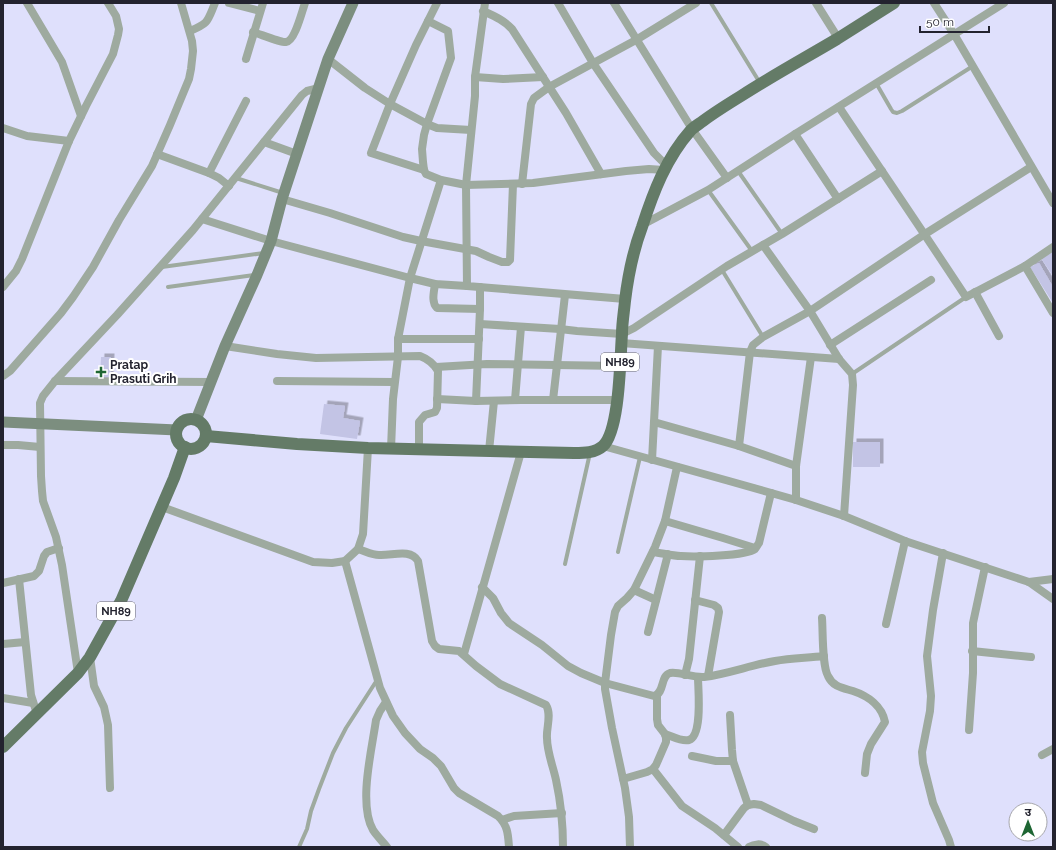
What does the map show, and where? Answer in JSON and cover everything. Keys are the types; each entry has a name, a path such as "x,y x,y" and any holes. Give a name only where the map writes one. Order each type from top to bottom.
{"main road":[{"name":"NH89","path":"603,446 611,432 617,400 626,299 630,268 636,243 653,194 677,147 692,129 710,116 894,3"},
{"path":"192,419 203,424 206,429 206,436 203,444 192,449 185,447 179,442 176,436 177,430 182,422 192,419"},
{"path":"206,436 297,444 419,450 590,453 603,446"},
{"name":"NH89","path":"3,747 35,708 78,673 90,657 121,600 162,507 185,447"}],"street":[{"path":"27,3 62,62 81,116"},
{"path":"3,287 16,271 22,259 69,141 113,54 119,29 116,16 108,3"},
{"path":"3,376 10,371 74,297 152,166 192,69 192,41 180,3"},
{"path":"190,31 208,21 215,3"},
{"path":"229,3 261,7 246,59"},
{"path":"253,32 281,42 287,42 294,34 305,3"},
{"path":"196,420 224,346 271,241 282,196 328,59 353,3"},
{"path":"424,170 371,153 390,104 416,45 437,3"},
{"path":"558,3 593,63 665,168"},
{"path":"614,3 692,129 727,178"},
{"path":"522,184 531,104 534,98 549,87 636,40 696,3"},
{"path":"816,3 838,38"},
{"path":"934,3 954,34 1053,203"},
{"path":"642,225 708,190 1004,3"},
{"path":"467,286 466,185 475,96 475,76 484,7 508,23 566,113 601,174"},
{"path":"428,21 448,31 451,58 427,124 422,149 424,170 426,174 441,180 466,185 522,184 665,168"},
{"path":"328,59 365,88 390,104 427,124 437,128 471,130"},
{"path":"475,76 503,79 543,77"},
{"path":"78,673 59,548 43,502 40,447 40,403 43,396 55,381 117,315 202,219 302,95 307,91 319,88"},
{"path":"209,173 246,101"},
{"path":"839,107 966,297 1025,266 1053,247"},
{"path":"3,128 27,136 69,141"},
{"path":"795,134 838,199"},
{"path":"264,142 297,154"},
{"path":"157,154 209,173 229,186"},
{"path":"739,446 752,345 763,337 810,311 925,234 1032,167"},
{"path":"622,338 634,328 722,270 882,171"},
{"path":"391,449 394,382 398,357 398,339 410,278 441,180"},
{"path":"282,196 403,237 476,251 502,262 508,262 510,260 513,184"},
{"path":"202,219 271,241 435,284 626,299"},
{"path":"763,245 810,311 839,359 852,374 853,385 844,516"},
{"path":"1025,266 1053,313"},
{"path":"830,345 931,280"},
{"path":"435,284 434,302 437,308 480,309"},
{"path":"476,401 480,324 480,287"},
{"path":"975,292 999,336"},
{"path":"553,400 565,294"},
{"path":"480,324 560,329 622,338 658,346 839,359"},
{"path":"515,400 521,327"},
{"path":"398,339 479,339"},
{"path":"224,346 316,358 420,356 426,358 436,367 438,372 437,408 435,412 425,415 419,422 419,450"},
{"path":"652,460 658,346"},
{"path":"796,500 796,466 811,357"},
{"path":"436,367 478,365 620,366"},
{"path":"55,381 210,382"},
{"path":"277,381 394,382"},
{"path":"437,399 476,401 617,400"},
{"path":"489,451 494,401"},
{"path":"3,422 177,430"},
{"path":"654,422 739,446 796,466"},
{"path":"3,445 40,447"},
{"path":"603,446 796,500 844,516 905,541 1029,582 1053,599"},
{"path":"162,507 313,562 332,563 345,561 358,548 363,534 368,448"},
{"path":"464,654 521,452"},
{"path":"630,847 629,817 605,683 610,636 615,612 618,606 634,590 653,552 665,521 677,466"},
{"path":"653,552 680,556 700,556 748,552 759,544 771,493"},
{"path":"665,521 755,548"},
{"path":"886,624 905,541"},
{"path":"3,583 34,576 40,571 44,556 47,552 59,548"},
{"path":"358,548 373,555 380,556 398,553 415,556 418,561 432,641 435,646 439,649 459,651 500,684 546,705 549,709 547,744 556,779 562,813 563,847"},
{"path":"943,553 927,656 931,696 930,711 922,752 923,763 933,803 951,847"},
{"path":"648,632 668,554"},
{"path":"685,675 689,659 700,556"},
{"path":"345,561 380,688 393,716 404,733 420,749 441,766 454,788 459,793 498,816 502,820 507,831 509,847"},
{"path":"969,730 973,623 986,567"},
{"path":"18,579 31,695 35,708"},
{"path":"1029,582 1053,579"},
{"path":"482,587 493,598 501,613 509,623 542,645 568,666 581,674 605,683 654,696 657,695"},
{"path":"634,590 656,600"},
{"path":"695,600 714,605 718,608 719,612 708,676"},
{"path":"822,618 824,656 828,678 840,688 855,692 870,699 879,707 884,716 885,722 871,744 867,754 865,773"},
{"path":"3,644 25,642"},
{"path":"972,651 1031,657"},
{"path":"623,779 653,769 666,742 665,734 658,725 657,695 660,692 665,676 668,674 675,673 698,677 708,676 776,661 824,656"},
{"path":"90,657 94,686 104,708 108,725 110,788"},
{"path":"665,734 688,740 692,739 696,733 699,716 698,677"},
{"path":"3,698 35,708"},
{"path":"386,702 376,720 366,790 368,814 373,829 387,847"},
{"path":"730,715 734,761 748,805"},
{"path":"1042,755 1053,749"},
{"path":"692,756 716,761 734,761"},
{"path":"653,769 682,806 724,835 738,847"},
{"path":"724,835 744,808 748,805 754,804 814,829"},
{"path":"502,820 514,816 562,813"},
{"path":"749,847 759,844 766,847"}],"lane":[{"path":"711,3 760,84"},
{"path":"876,83 893,112 897,113 973,66"},
{"path":"737,171 782,234"},
{"path":"235,178 282,196"},
{"path":"708,190 752,251"},
{"path":"160,267 266,253"},
{"path":"722,270 763,337"},
{"path":"168,287 257,275"},
{"path":"852,374 966,297"},
{"path":"564,564 590,453"},
{"path":"618,552 640,457"},
{"path":"299,847 307,829 311,811 333,753 346,728 378,680"}],"building":[{"path":"1053,251 1053,276 1041,258"},
{"path":"1039,263 1053,287 1053,303 1030,267"},
{"path":"101,357 111,357 110,378 100,378"},
{"path":"324,404 345,406 343,418 360,421 357,439 320,434"},
{"path":"853,442 880,442 880,467 853,467"}],"place":[{"name":"Pratap Prasuti Grih","path":"101,372"}]}
